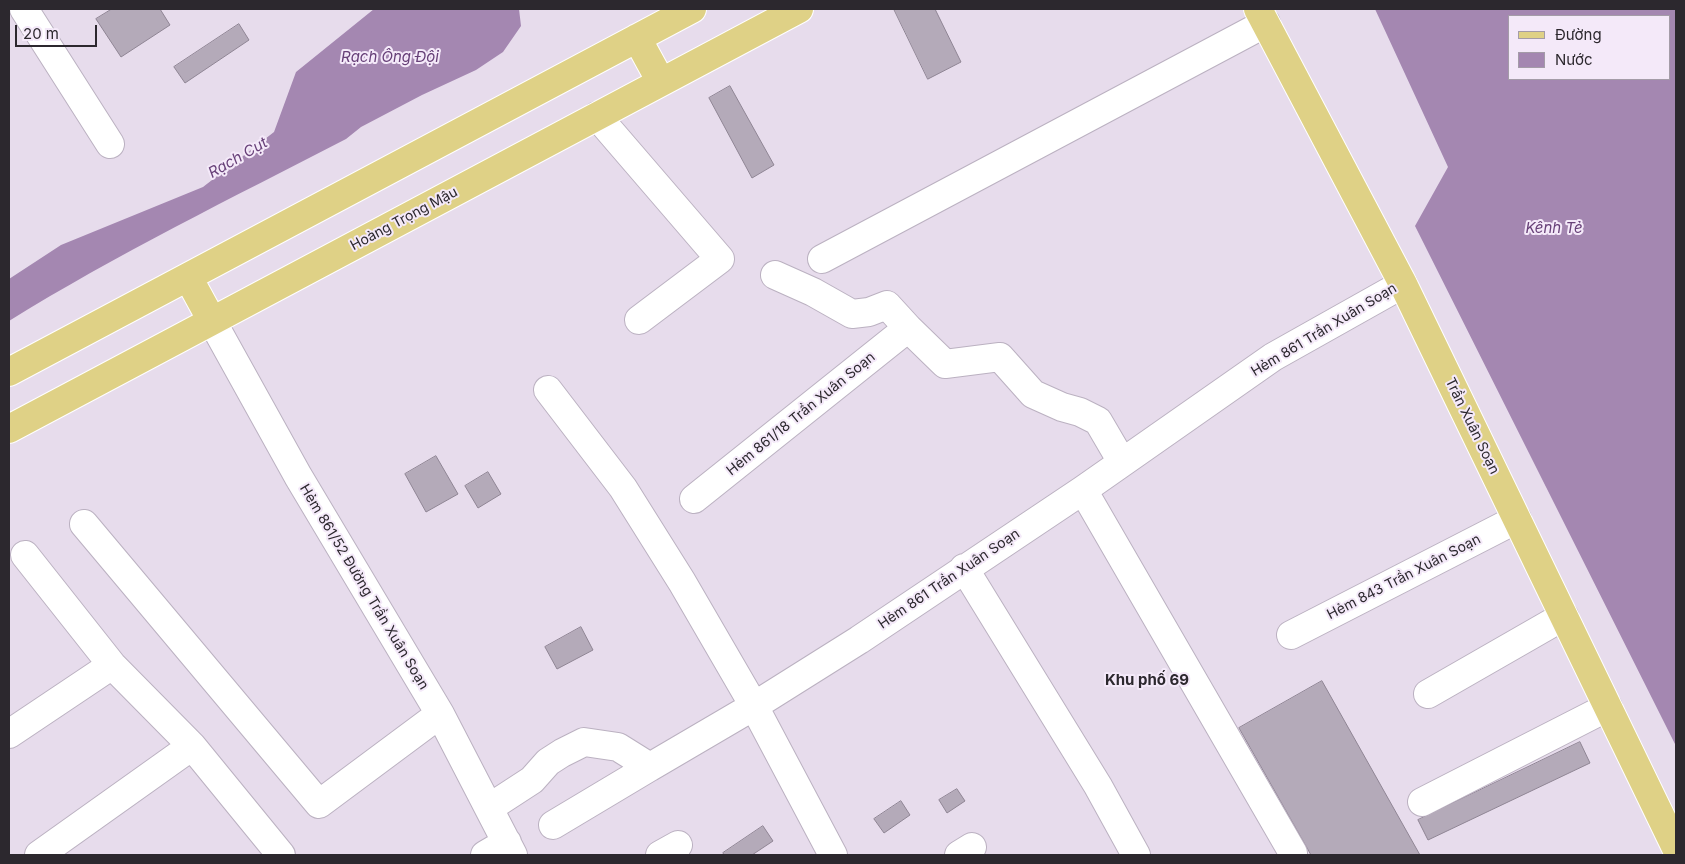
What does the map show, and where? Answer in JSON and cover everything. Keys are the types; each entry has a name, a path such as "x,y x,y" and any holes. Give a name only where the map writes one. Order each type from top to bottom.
{"main road":[{"path":"9,372 692,9"},
{"name":"Hoàng Trọng Mậu","path":"9,429 799,9"},
{"name":"Trần Xuân Soạn","path":"1262,16 1403,284 1676,848"},
{"path":"636,38 661,82"},
{"path":"188,277 212,321"}],"street":[{"path":"32,12 110,144"},
{"path":"822,259 1262,16"},
{"path":"597,116 720,259 639,320"},
{"path":"775,275 813,292 852,314 869,312 887,305 945,364 1000,357 1034,394 1098,421 1122,462"},
{"name":"Hẻm 861 Trần Xuân Soạn","path":"553,825 754,706 859,640 1083,490 1273,357 1403,284"},
{"name":"Hẻm 861/52 Đường Trần Xuân Soạn","path":"212,321 298,476 440,714 489,808 502,851"},
{"name":"Hẻm 861/18 Trần Xuân Soạn","path":"694,499 908,328"},
{"path":"548,390 623,488 682,582 754,706 833,855"},
{"path":"1083,490 1292,853"},
{"name":"Hẻm 843 Trần Xuân Soạn","path":"1291,634 1517,520"},
{"path":"84,524 319,804 440,714"},
{"path":"25,555 112,665 192,746 281,855"},
{"path":"964,568 1098,786 1136,855"},
{"path":"1428,694 1564,616"},
{"path":"9,734 112,665"},
{"path":"1422,802 1608,707"},
{"path":"489,808 532,780 548,762 584,742 618,747 650,767"},
{"path":"39,855 192,746"}],"water":[{"name":"Rạch Ông Đội","path":"374,9 519,9 521,26 503,52 476,70 422,95 361,127 346,139 133,250 9,321 9,279 61,245 203,187 274,132 296,72"},
{"name":"Kênh Tẻ","path":"1375,9 1676,9 1676,746 1415,226 1448,167"}],"building":[{"path":"112,9 160,9 170,25 121,57 96,19"},
{"path":"894,9 935,9 961,62 928,79"},
{"path":"239,24 249,40 185,83 174,67"},
{"path":"730,86 774,165 752,178 709,98"},
{"path":"436,456 458,494 426,512 405,474"},
{"path":"488,472 501,494 478,508 465,486"},
{"path":"581,627 593,650 557,669 545,647"},
{"path":"1322,681 1420,855 1311,855 1239,728"},
{"path":"1580,742 1590,763 1428,840 1418,820"},
{"path":"957,789 965,801 947,813 939,800"},
{"path":"901,801 910,815 884,833 874,819"},
{"path":"763,826 773,841 752,855 724,855 723,853"}],"district":[{"name":"Khu phố 69","path":"1147,680"}],"water label":[{"name":"Rạch Cụt","path":"238,158"}]}
